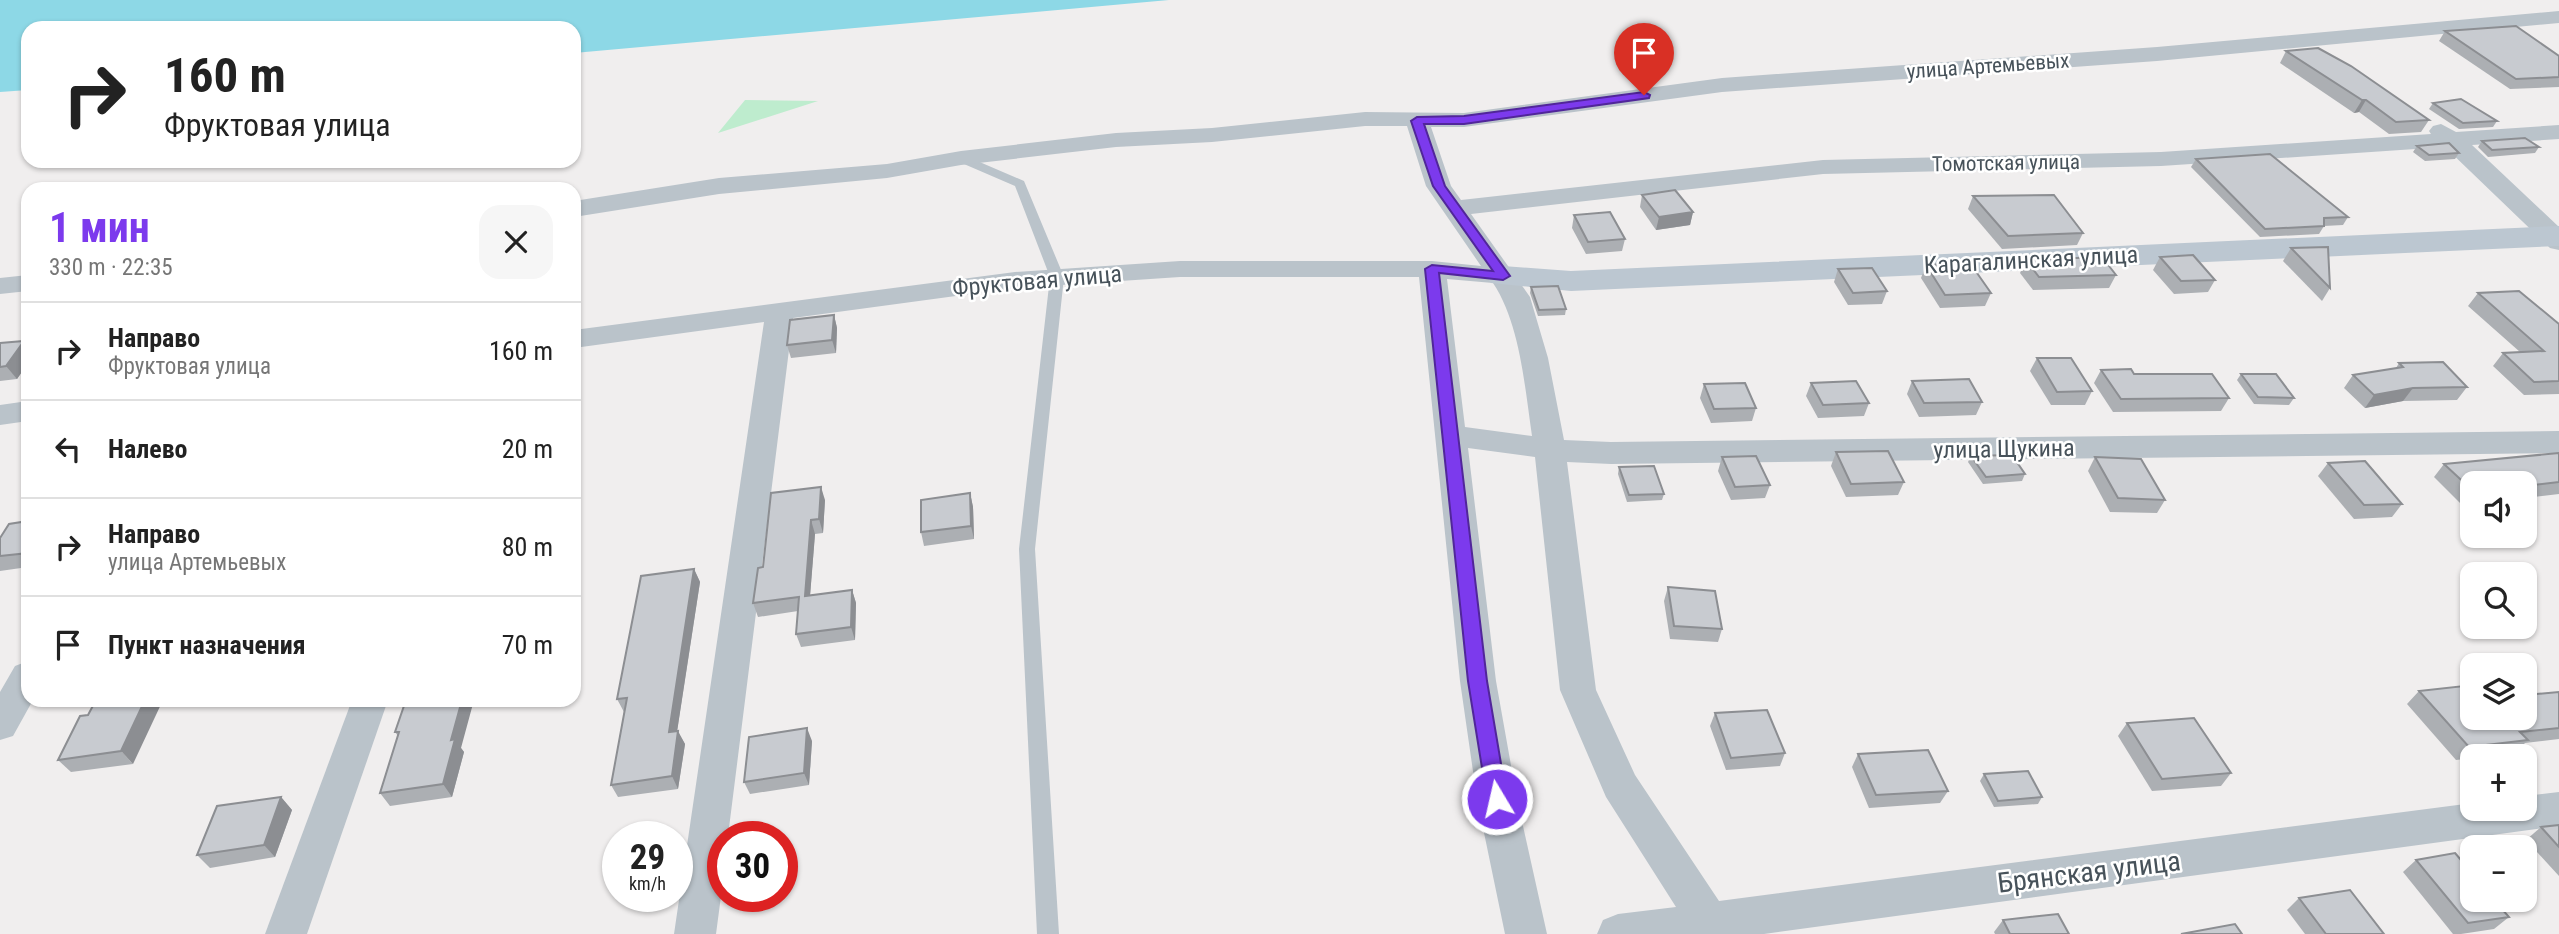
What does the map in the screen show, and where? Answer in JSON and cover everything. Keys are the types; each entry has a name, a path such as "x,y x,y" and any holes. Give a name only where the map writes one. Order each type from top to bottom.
{"street":[{"name":"улица Артемьевых","path":"581,208 729,185 887,171 961,158 1116,140 1212,135 1365,119 1464,120 1722,85 2157,54 2559,17"},
{"path":"2299,40 2332,59"},
{"path":"2424,118 2451,138 2557,238"},
{"path":"1417,121 1439,186 1516,297 1534,358 1550,449 1578,690 1619,785 1707,921"},
{"name":"Томотская улица","path":"1455,208 1823,167 2161,159 2559,132"},
{"name":"Карагалинская улица","path":"1503,276 1571,281 2557,238"},
{"name":"Фруктовая улица","path":"581,338 780,310 1057,277 1180,269 1432,269 1503,276"},
{"path":"1432,269 1478,681 1497,799 1526,934"},
{"path":"0,286 21,284"},
{"path":"695,934 780,310"},
{"path":"0,415 21,412"},
{"name":"улица Щукина","path":"1450,435 1550,449 1611,453 2559,442"},
{"path":"0,725 21,688"},
{"path":"286,934 367,707"},
{"name":"Брянская улица","path":"1618,934 2559,809"}],"lane":[{"path":"961,158 1020,184 1057,277 1027,549 1048,934"}],"green space":[{"path":"745,100 818,101 718,133"}],"water":[{"path":"0,0 1169,0 581,52 581,21 21,21 21,90 0,92"}],"building":[{"path":"2516,26 2559,56 2559,77 2516,79 2445,31"},
{"path":"2318,48 2351,66 2429,120 2396,122 2366,100 2286,51"},
{"path":"2461,99 2497,121 2463,123 2433,103"},
{"path":"2525,138 2539,147 2492,150 2482,141"},
{"path":"2449,143 2459,153 2429,155 2417,146"},
{"path":"2270,154 2348,217 2324,218 2324,226 2265,229 2196,159"},
{"path":"1675,190 1693,212 1659,217 1642,195"},
{"path":"2054,195 2083,233 2008,236 1973,196"},
{"path":"1610,212 1625,239 1588,242 1574,215"},
{"path":"2328,247 2330,288 2291,248"},
{"path":"2193,255 2215,280 2181,281 2160,257"},
{"path":"2102,257 2116,275 2039,277 2026,260"},
{"path":"1970,263 1991,293 1945,295 1926,265"},
{"path":"1872,268 1887,291 1853,293 1838,269"},
{"path":"1558,286 1566,309 1539,310 1531,287"},
{"path":"2519,291 2559,324 2559,381 2534,382 2503,353 2544,351 2478,293"},
{"path":"834,315 832,340 787,345 790,320"},
{"path":"21,341 6,366 0,367 0,343"},
{"path":"2037,358 2071,358 2092,391 2057,392"},
{"path":"2443,362 2467,387 2413,388 2374,395 2353,375 2403,367 2399,363"},
{"path":"2131,369 2134,374 2212,374 2229,398 2121,399 2101,370"},
{"path":"2241,374 2276,374 2294,398 2258,397"},
{"path":"1969,379 1982,402 1924,403 1912,381"},
{"path":"1856,381 1869,403 1823,405 1811,383"},
{"path":"1745,383 1756,408 1714,409 1704,384"},
{"path":"1888,451 1904,482 1851,484 1836,452"},
{"path":"2559,453 2559,482 2537,485 2537,471 2460,471 2460,479 2444,464"},
{"path":"2012,455 2025,474 1986,477 1971,456"},
{"path":"1756,456 1770,485 1735,487 1722,457"},
{"path":"2095,457 2141,459 2165,500 2118,498"},
{"path":"2365,461 2402,504 2364,505 2328,463"},
{"path":"1654,466 1664,494 1629,495 1619,467"},
{"path":"821,487 819,519 811,520 805,596 852,590 851,627 796,634 799,597 753,603 758,568 763,567 771,493"},
{"path":"970,493 971,526 921,532 921,500"},
{"path":"21,522 21,554 0,556 0,538 9,524"},
{"path":"694,569 669,732 678,731 672,776 611,785 627,698 617,699 641,576"},
{"path":"1668,587 1715,591 1722,629 1674,626"},
{"path":"2460,686 2460,730 2537,730 2537,694 2559,692 2559,728 2520,732 2528,740 2466,744 2419,691"},
{"path":"92,707 142,707 121,751 58,760 80,716 88,715"},
{"path":"404,707 460,707 443,784 380,793 399,732 395,732"},
{"path":"1767,710 1785,753 1731,758 1715,713"},
{"path":"2194,718 2231,773 2162,779 2127,723"},
{"path":"807,728 804,773 744,782 749,737"},
{"path":"1928,750 1948,791 1876,795 1858,754"},
{"path":"2028,771 2042,797 1998,801 1984,774"},
{"path":"281,797 264,845 197,855 217,806"},
{"path":"2559,825 2559,847 2541,827"},
{"path":"2455,853 2460,859 2460,912 2505,912 2509,917 2468,923 2416,860"},
{"path":"2350,890 2384,934 2326,934 2299,898"},
{"path":"2058,914 2069,934 2010,934 2003,920"},
{"path":"2235,924 2242,934 2181,934"}],"route":[{"path":"1497,799 1478,681 1432,269 1503,276 1439,186 1417,121 1464,120 1644,95"}]}
